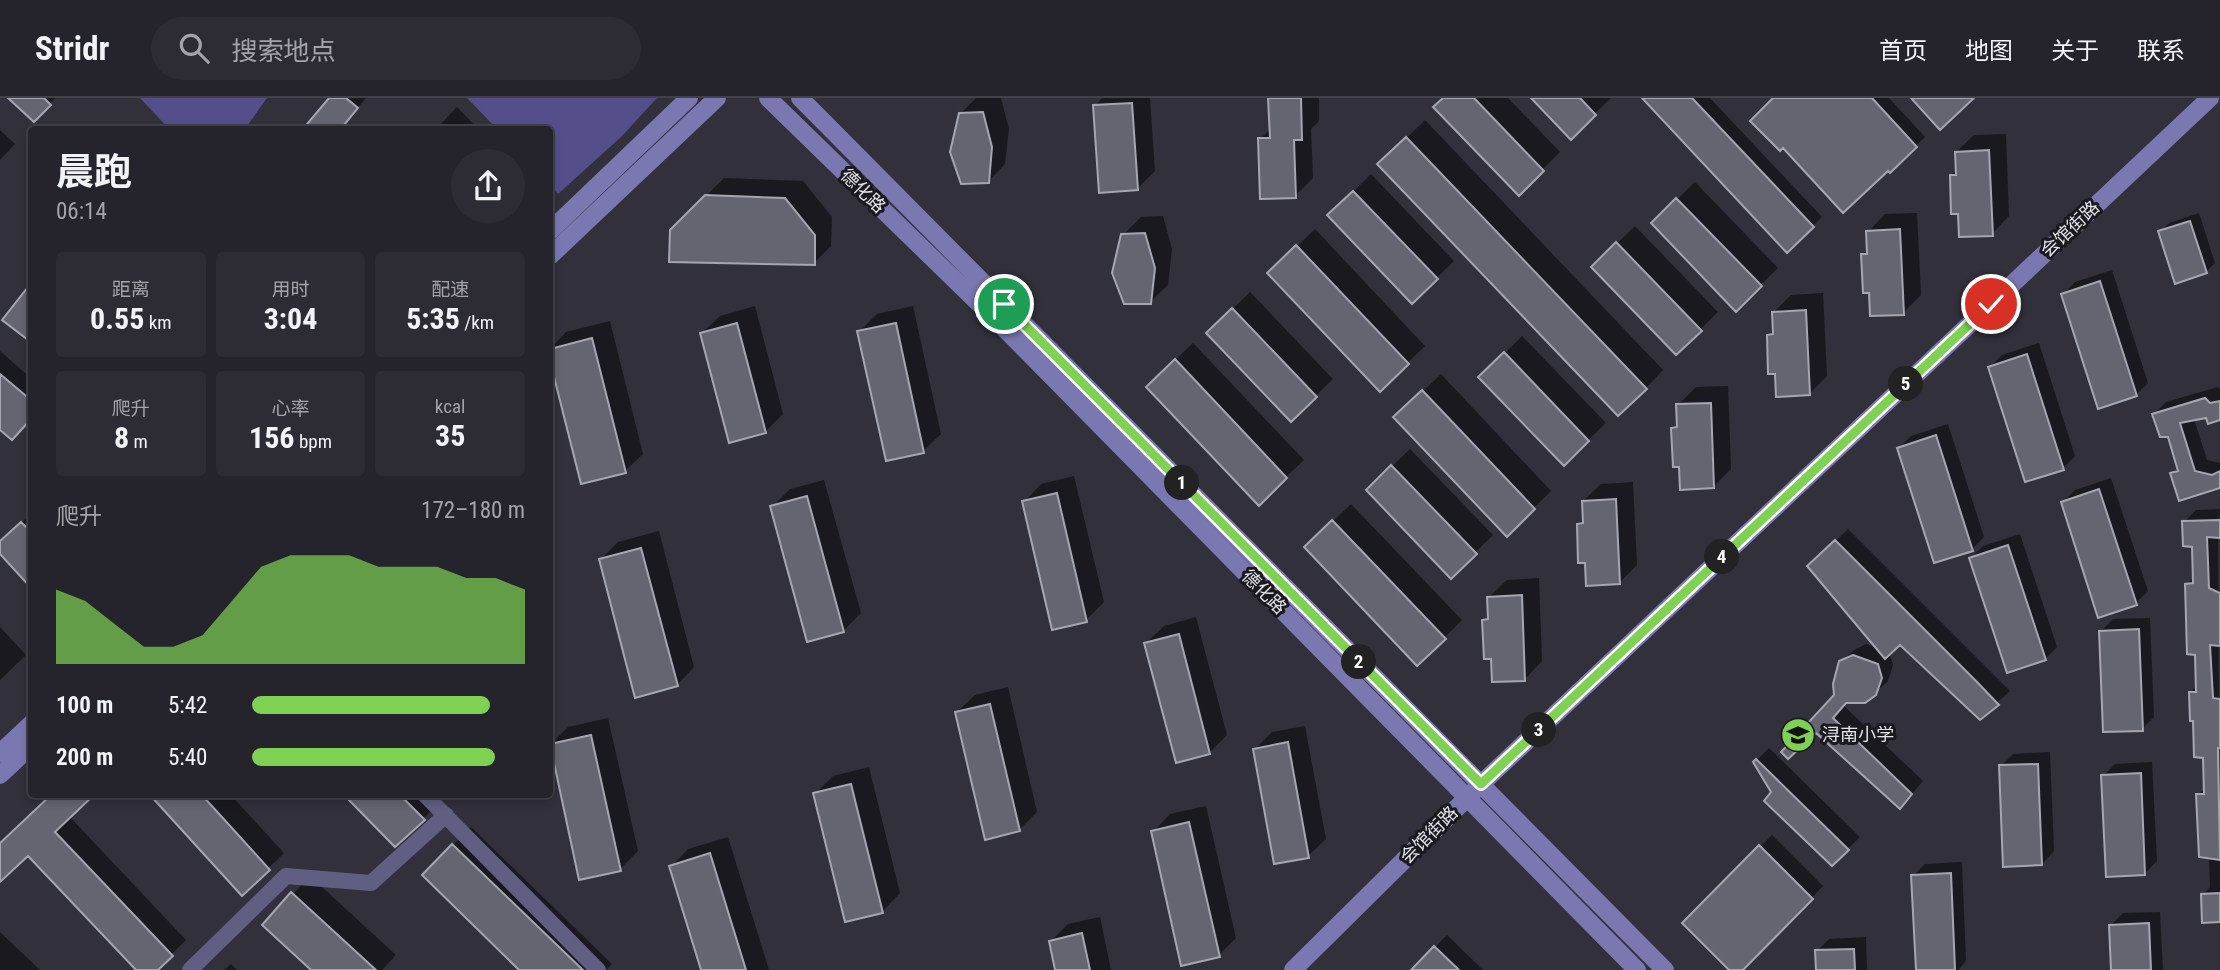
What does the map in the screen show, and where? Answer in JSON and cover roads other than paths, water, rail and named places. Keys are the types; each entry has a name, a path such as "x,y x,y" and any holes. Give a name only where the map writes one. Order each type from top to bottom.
{"main road":[{"path":"553,228 690,98"},
{"path":"553,253 717,98"},
{"name":"德化路","path":"768,98 996,320 1637,970"},
{"name":"德化路","path":"800,98 1665,970"},
{"name":"会馆街路","path":"1293,970 1481,784 2210,98"},
{"path":"0,753 28,727"},
{"path":"0,775 28,749"}],"street":[{"path":"428,798 598,970"},
{"path":"190,970 286,876 371,883 446,815"}],"place":[{"name":"浔南小学","path":"1798,735"}]}
